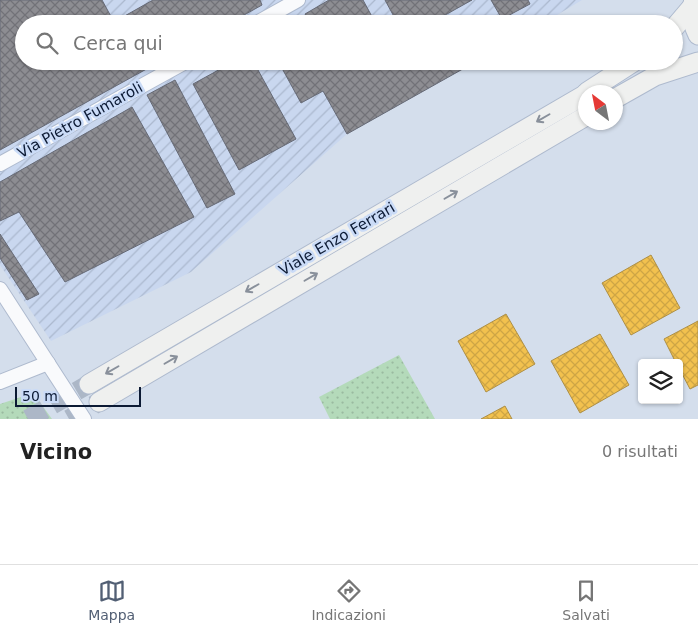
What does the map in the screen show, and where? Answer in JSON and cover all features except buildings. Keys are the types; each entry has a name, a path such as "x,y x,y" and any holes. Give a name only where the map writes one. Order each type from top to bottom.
{"main road":[{"path":"683,16 692,4"},
{"path":"692,4 698,35"},
{"path":"683,67 698,62"},
{"name":"Viale Enzo Ferrari","path":"598,85 621,70"},
{"path":"623,94 655,76 673,70"},
{"name":"Viale Enzo Ferrari","path":"88,384 578,98"},
{"name":"Viale Enzo Ferrari","path":"99,402 578,121"}],"street":[{"path":"271,15 298,0"},
{"name":"Via Pietro Fumaroli","path":"0,164 171,70"},
{"path":"0,289 84,419"},
{"path":"0,382 48,363"}],"shaded area":[{"path":"0,0 582,0 557,15 15,15 15,70 461,70 347,134 191,272 51,341 0,265"}],"green space":[{"path":"399,355 435,419 330,419 319,397"},
{"path":"30,394 36,397 52,419 0,419 0,404"}],"tunnel":[{"path":"28,419 89,384"},
{"path":"69,419 99,402"}]}
